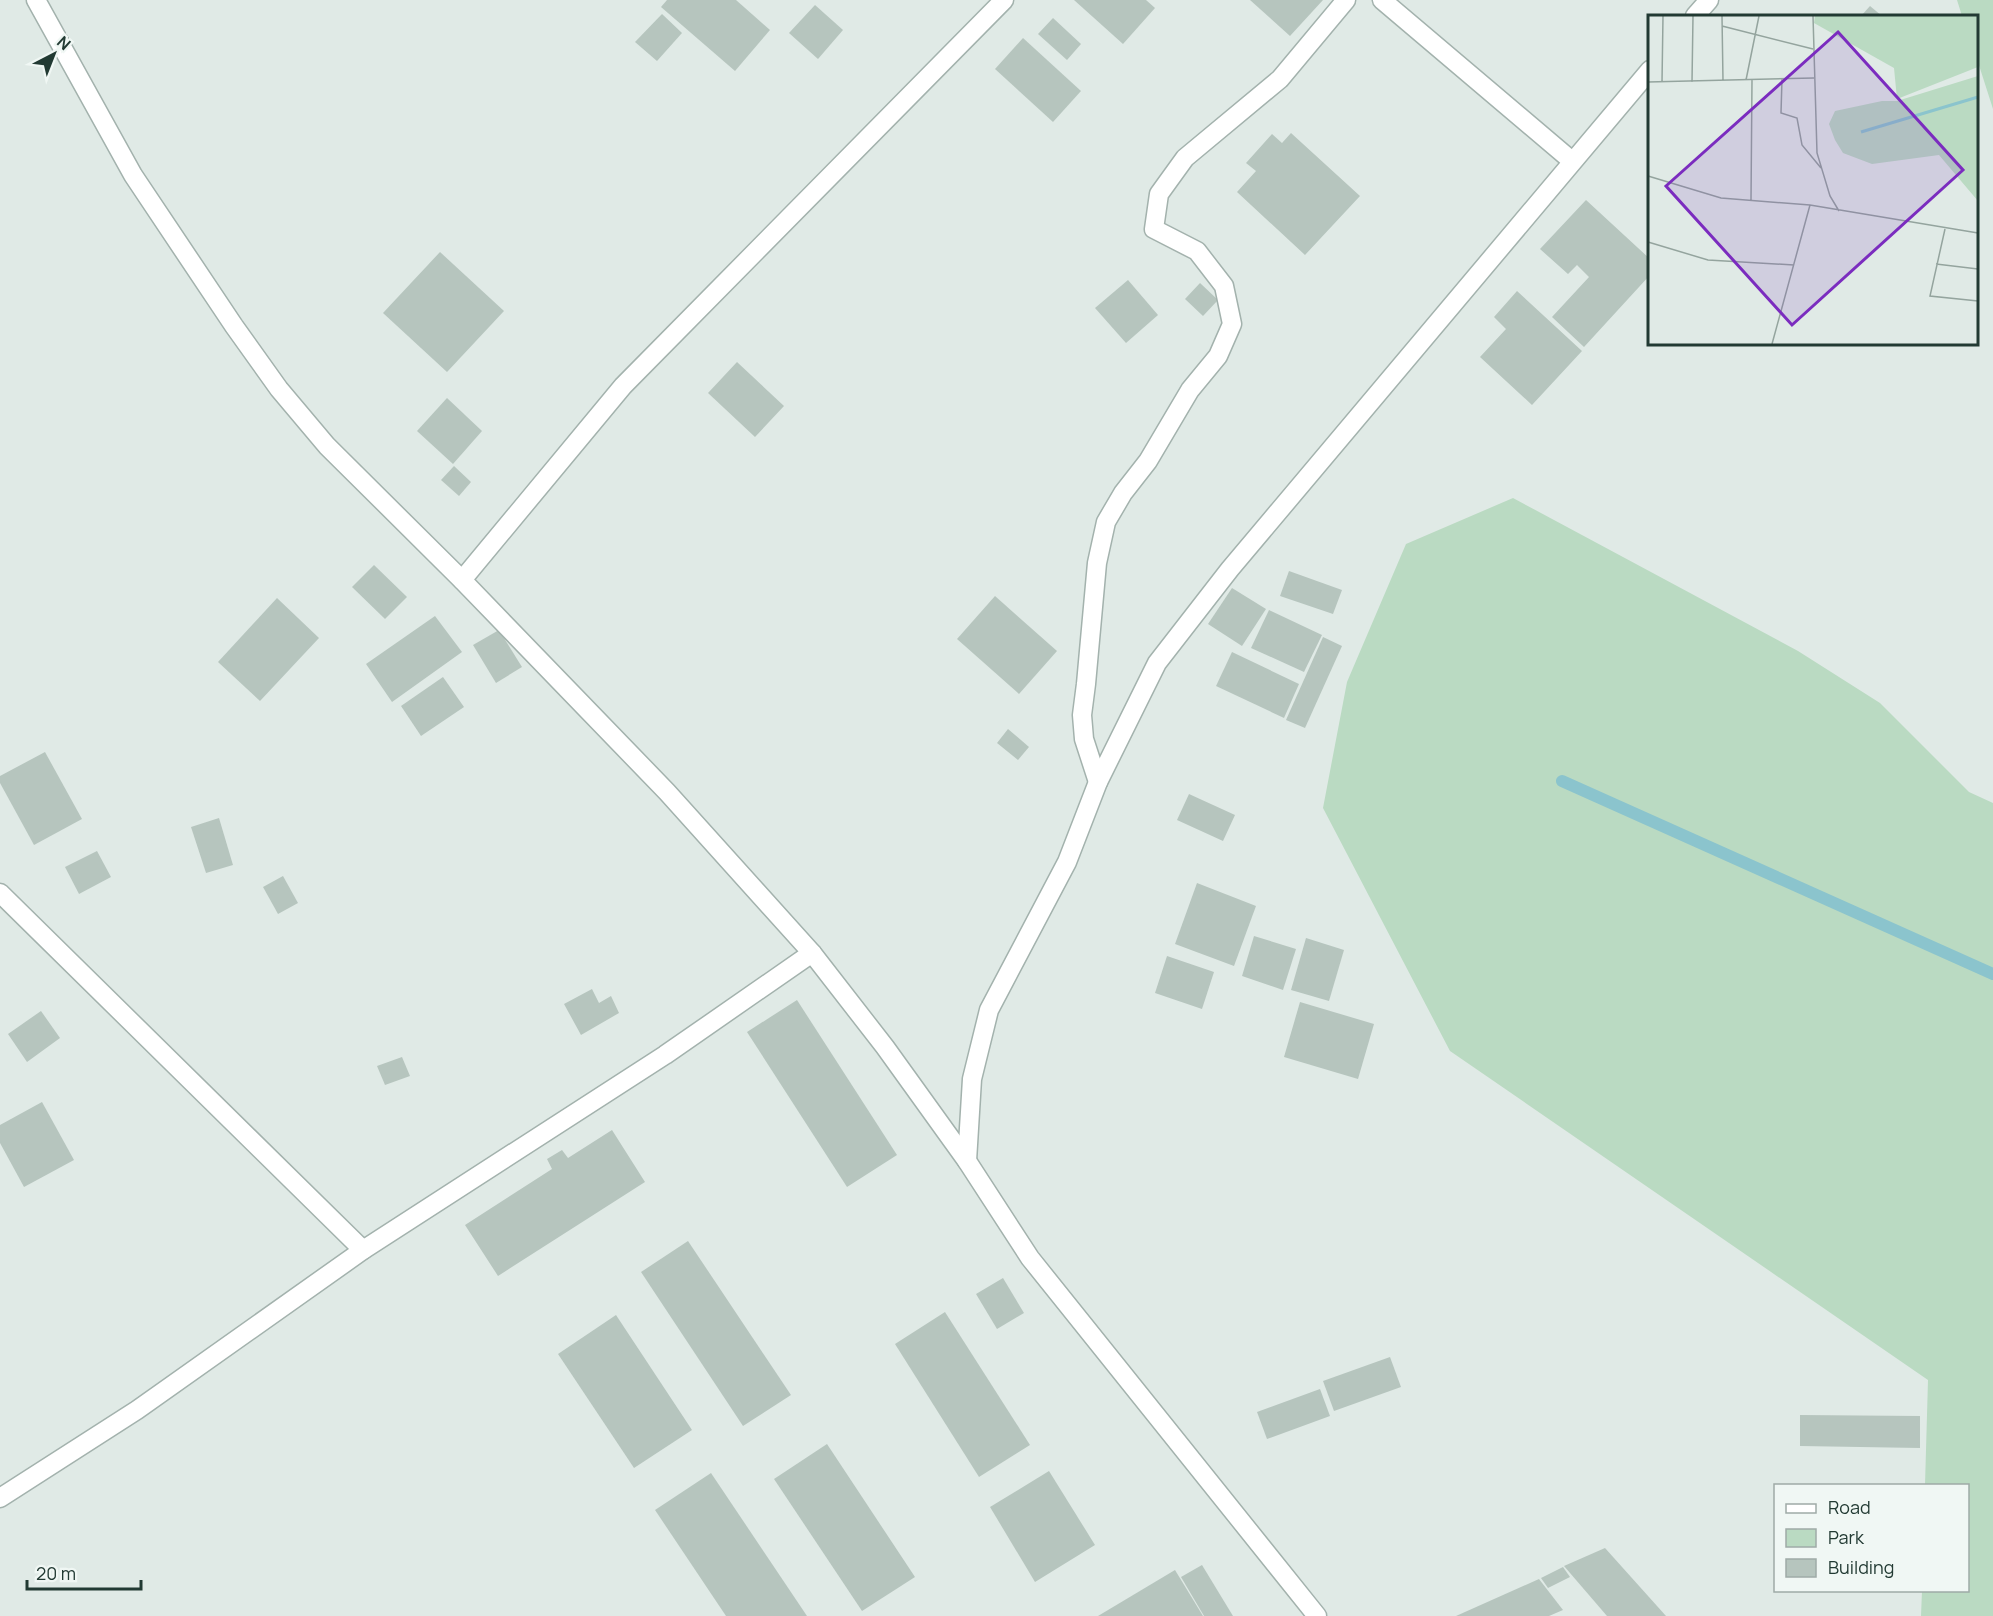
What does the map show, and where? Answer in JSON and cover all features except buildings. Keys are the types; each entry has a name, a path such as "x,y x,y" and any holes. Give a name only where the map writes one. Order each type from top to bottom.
{"street":[{"path":"36,0 134,175 234,326 279,389 327,446 462,580 667,792 812,953 885,1047 967,1161 1030,1258 1317,1616"},
{"path":"462,580 623,386 1004,0"},
{"path":"1098,782 1084,739 1082,715 1097,563 1106,522 1123,493 1148,461 1190,390 1218,356 1232,324 1224,286 1197,251 1154,229 1160,194 1185,158 1280,79 1346,0"},
{"path":"1382,0 1572,161"},
{"path":"1696,15 1709,0"},
{"path":"967,1161 972,1078 988,1010 1067,862 1098,782 1157,663 1230,569 1648,72"},
{"path":"0,893 363,1250"},
{"path":"0,1498 137,1410 363,1250 664,1055 812,953"}],"green space":[{"path":"1957,0 1993,0 1993,109 1978,62 1978,15 1962,15"},
{"path":"1513,498 1798,651 1880,703 1969,792 1993,803 1993,1616 1921,1616 1922,1592 1969,1592 1969,1484 1925,1484 1928,1380 1450,1051 1323,808 1347,682 1406,544"}],"waterway":[{"path":"1562,781 1993,974"}]}
